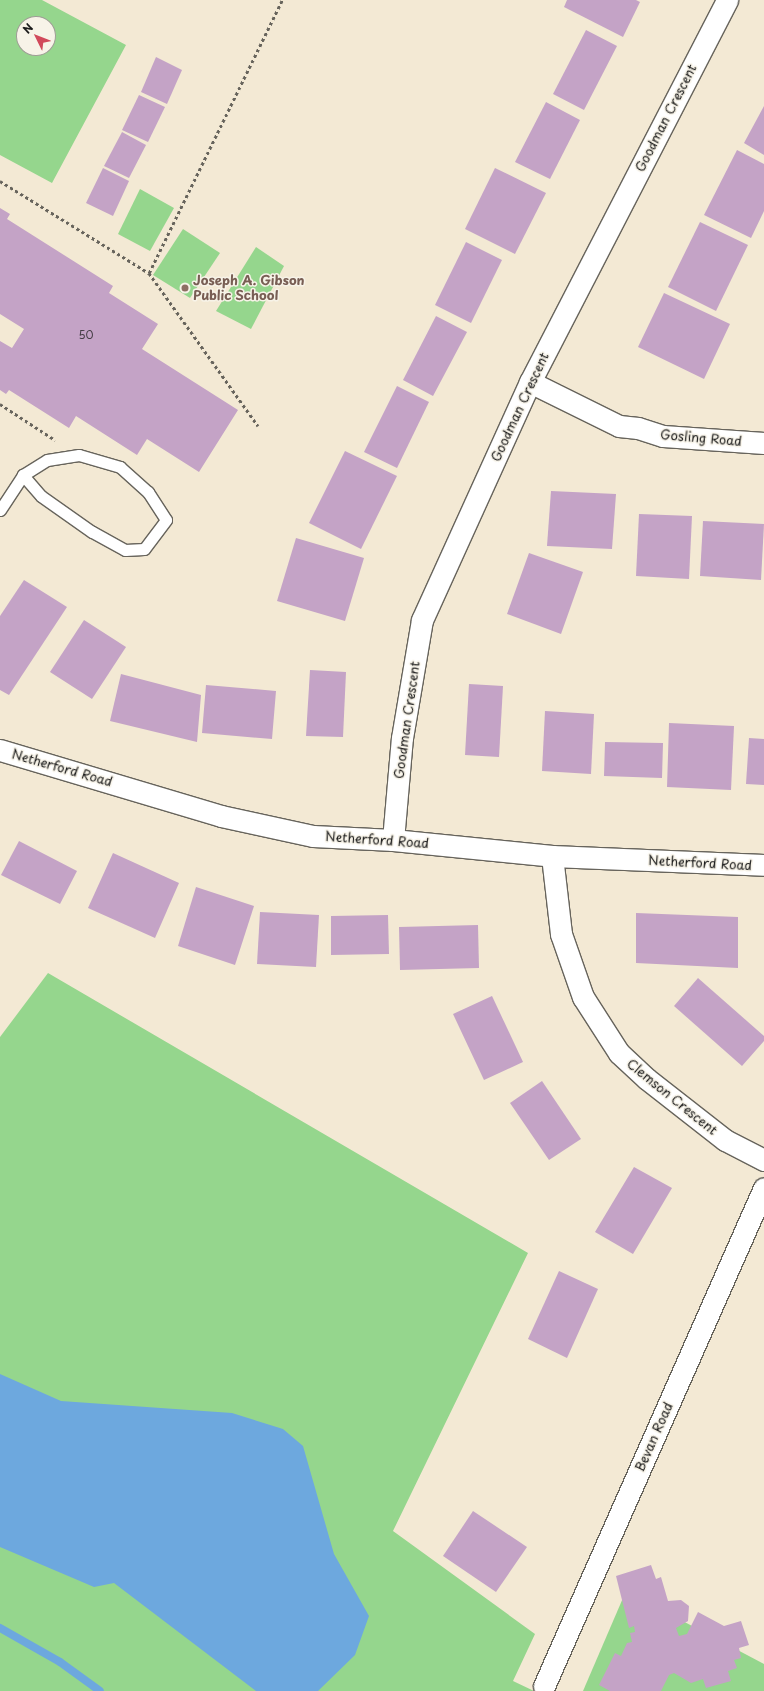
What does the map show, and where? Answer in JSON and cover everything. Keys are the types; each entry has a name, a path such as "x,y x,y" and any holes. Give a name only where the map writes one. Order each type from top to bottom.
{"street":[{"name":"Goodman Crescent","path":"393,840 402,738 422,620 530,382 727,0"},
{"name":"Gosling Road","path":"530,382 619,426 638,428 662,436 764,443"},
{"name":"Netherford Road","path":"0,750 222,816 313,836 393,840 552,856 764,865"},
{"name":"Clemson Crescent","path":"552,856 561,934 583,997 619,1053 647,1079 725,1140 764,1160"},
{"name":"Bevan Road","path":"544,1686 764,1188"}],"lane":[{"path":"0,510 23,475 47,460 78,455 120,467 148,492 166,520 144,549 125,550 92,532 41,496 23,475"}],"path":[{"path":"149,273 282,0"},
{"path":"0,182 149,273 258,426"},
{"path":"0,404 60,444"}],"green space":[{"path":"0,0 42,0 126,45 52,183 0,155"},
{"path":"140,189 174,208 150,251 118,234"},
{"path":"183,229 220,253 190,298 153,275"},
{"path":"256,247 284,266 251,329 216,311"},
{"path":"48,973 528,1253 393,1531 535,1634 513,1681 534,1691 0,1691 0,1037"},
{"path":"626,1591 764,1664 764,1691 583,1691"}],"water":[{"path":"0,1374 61,1401 232,1413 283,1429 303,1446 334,1554 369,1616 355,1655 318,1691 256,1691 114,1583 94,1587 0,1547"}],"building":[{"path":"567,0 636,0 640,2 623,37 564,7"},
{"path":"586,30 617,46 584,110 553,94"},
{"path":"156,57 182,70 167,104 141,92"},
{"path":"139,95 165,107 148,142 122,130"},
{"path":"546,102 580,120 550,179 515,162"},
{"path":"764,106 764,155 744,143"},
{"path":"122,132 146,145 129,178 104,166"},
{"path":"737,150 764,164 764,211 751,238 704,215"},
{"path":"103,168 129,181 113,216 86,203"},
{"path":"495,168 546,193 515,254 465,229"},
{"path":"0,208 10,214 7,219 113,286 109,293 158,324 142,349 238,410 199,472 147,439 137,455 76,416 69,428 9,390 6,394 0,390 0,341 12,348 24,329 0,314"},
{"path":"700,222 748,245 716,311 668,287"},
{"path":"466,242 502,260 471,323 435,305"},
{"path":"664,293 730,324 704,379 638,347"},
{"path":"436,316 467,332 433,396 403,380"},
{"path":"397,386 429,402 397,468 364,452"},
{"path":"345,451 397,476 361,549 309,523"},
{"path":"551,491 616,494 612,549 547,546"},
{"path":"639,514 692,516 689,579 636,576"},
{"path":"703,521 764,524 761,580 700,576"},
{"path":"296,538 364,558 345,621 277,601"},
{"path":"529,553 583,572 561,634 507,614"},
{"path":"24,580 67,607 9,695 0,690 0,616"},
{"path":"84,620 126,647 92,699 50,672"},
{"path":"310,670 346,672 343,737 306,736"},
{"path":"121,674 201,695 197,742 110,721"},
{"path":"469,684 503,686 499,757 465,755"},
{"path":"206,685 276,691 272,739 202,733"},
{"path":"545,711 594,714 591,774 542,771"},
{"path":"669,723 734,726 731,790 667,787"},
{"path":"749,738 764,739 764,785 746,784"},
{"path":"605,742 663,743 662,778 604,776"},
{"path":"19,841 77,871 60,904 1,875"},
{"path":"113,853 179,883 155,938 88,908"},
{"path":"196,887 254,906 235,965 178,946"},
{"path":"260,912 319,915 316,967 257,964"},
{"path":"636,913 738,917 738,968 636,963"},
{"path":"388,915 389,954 331,955 331,916"},
{"path":"478,925 479,968 400,970 399,927"},
{"path":"698,978 764,1036 764,1041 742,1066 674,1006"},
{"path":"492,996 523,1062 484,1080 453,1014"},
{"path":"542,1081 581,1139 549,1160 510,1103"},
{"path":"634,1167 672,1188 633,1254 595,1232"},
{"path":"559,1271 598,1289 567,1358 528,1339"},
{"path":"473,1511 527,1547 496,1592 443,1556"},
{"path":"651,1565 656,1579 661,1577 668,1601 681,1600 689,1606 688,1621 676,1628 679,1636 687,1634 698,1612 724,1626 741,1621 749,1645 739,1648 741,1658 734,1660 737,1668 728,1671 731,1681 706,1688 703,1679 691,1683 674,1673 669,1675 661,1691 610,1691 599,1685 615,1653 621,1656 627,1643 632,1642 630,1633 635,1632 634,1626 629,1628 616,1576"}],"waterway":[{"path":"0,1628 60,1662 100,1691"}],"place":[{"name":"Joseph A. Gibson Public School","path":"185,288"}]}
